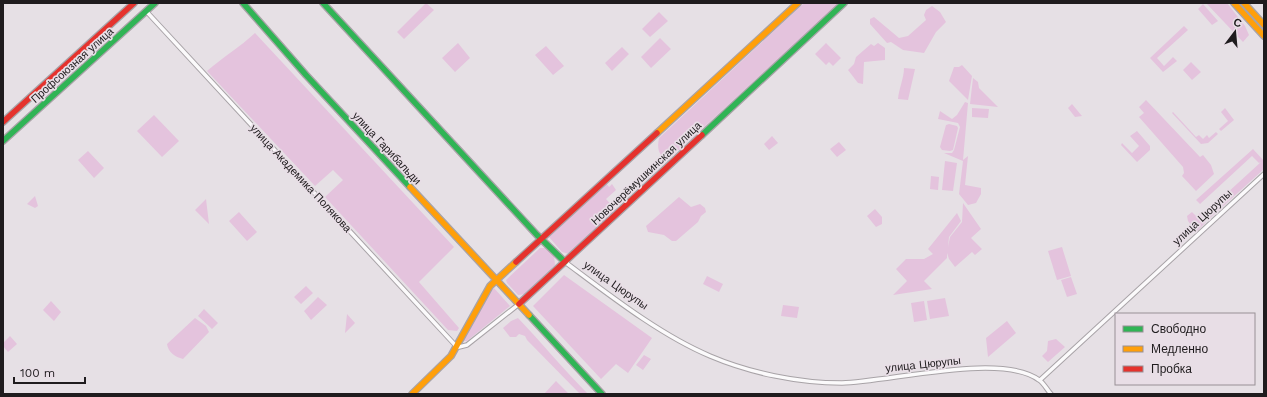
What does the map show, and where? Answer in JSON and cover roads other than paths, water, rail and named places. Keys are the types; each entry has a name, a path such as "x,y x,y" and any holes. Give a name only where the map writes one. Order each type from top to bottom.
{"street":[{"name":"Профсоюзная улица","path":"3,122 134,3"},
{"name":"Профсоюзная улица","path":"3,141 155,3"},
{"name":"улица Гарибальди","path":"243,3 306,75 602,394"},
{"path":"323,3 542,240"},
{"name":"Новочерёмушкинская улица","path":"412,394 451,356 486,292 798,3"},
{"name":"Новочерёмушкинская улица","path":"456,346 459,347 467,345 519,304 844,3"},
{"path":"1234,3 1264,36"},
{"path":"1244,3 1264,25"},
{"name":"улица Академика Полякова","path":"146,11 456,346"},
{"name":"улица Цюрупы","path":"542,240 565,262 681,341 710,356 737,366 786,378 843,383 976,368 1016,371 1030,374 1040,380 1264,174"},
{"path":"1040,380 1051,394"}]}
